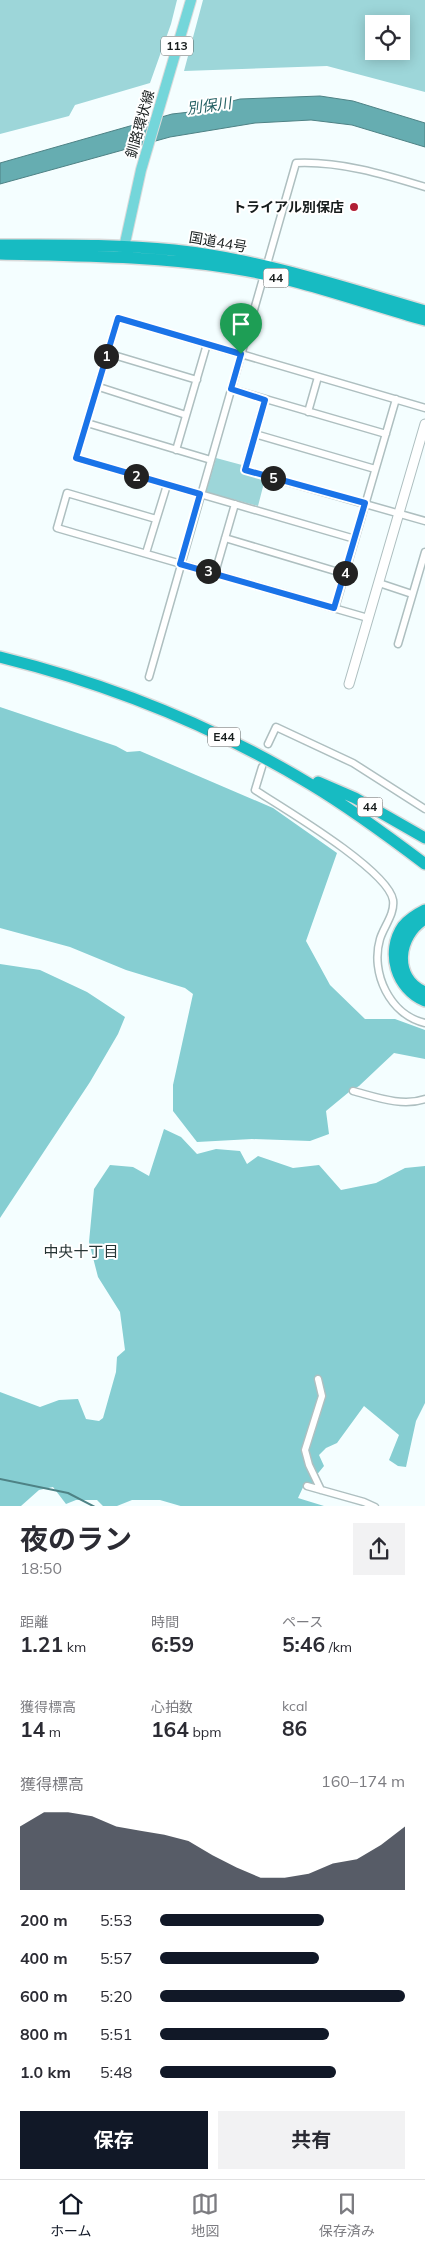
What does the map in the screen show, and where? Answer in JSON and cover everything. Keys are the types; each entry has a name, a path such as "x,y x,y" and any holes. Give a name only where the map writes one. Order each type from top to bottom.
{"highway":[{"name":"国道44号","path":"0,245 123,252"},
{"name":"国道44号","path":"0,254 175,250 425,311"},
{"name":"国道44号","path":"266,271 425,320"},
{"name":"E44","path":"0,650 98,679 156,702 265,752 314,780 425,856"},
{"name":"E44","path":"0,657 113,690 182,717 234,742 312,785 362,818 425,864"},
{"name":"44","path":"314,780 355,798 425,838"},
{"path":"425,910 404,925 396,942 395,960 396,969 404,986 411,993 425,1001"},
{"path":"425,918 411,930 403,945 402,952 407,975 413,984 425,992"}],"main road":[{"name":"釧路環状線","path":"123,252 141,170 191,0"}],"street":[{"path":"149,677 296,163 323,163 364,170 425,187"},
{"path":"355,539 76,458 99,388 106,354 118,318 425,408"},
{"path":"176,450 207,344"},
{"path":"106,354 197,380"},
{"path":"308,412 318,377"},
{"path":"99,388 186,415"},
{"path":"231,389 386,434"},
{"path":"265,400 245,470 365,503 425,522"},
{"path":"334,608 396,400"},
{"path":"87,424 211,460"},
{"path":"350,684 425,424"},
{"path":"255,434 375,469"},
{"path":"146,553 167,485"},
{"path":"156,519 67,493 57,528 368,618"},
{"path":"215,573 235,504"},
{"path":"225,538 345,574"},
{"path":"398,644 425,552"},
{"path":"378,583 412,594"},
{"path":"268,744 276,727 353,764 425,809"},
{"path":"262,767 256,790 350,853 379,877 388,889 393,899 393,910 380,939 378,968 382,984 390,999 402,1011 416,1021 425,1024"},
{"path":"354,1091 396,1101 425,1100"},
{"path":"318,1380 322,1396 305,1450 309,1465 321,1490"},
{"path":"307,1486 375,1506"}],"shaded area":[{"path":"0,0 177,0 171,24 150,83 75,105 69,116 0,134"},
{"path":"203,0 425,0 425,92 327,66 184,71"},
{"path":"320,96 353,101 425,123 425,147 352,125 311,120 255,123 170,137 0,184 0,163 172,114 190,112 240,99"},
{"path":"216,458 242,465 241,472 265,479 258,506 206,492"},
{"path":"0,707 116,746 127,752 140,751 273,808 337,853 306,941 330,985 365,1019 395,1019 425,1030 425,1059 394,1053 359,1086 326,1111 329,1134 310,1141 252,1139 197,1142 173,1111 173,1085 193,994 185,988 126,970 70,947 0,928"},
{"path":"0,964 40,970 87,992 125,1017 118,1034 90,1082 0,1218"},
{"path":"164,1129 181,1137 197,1154 216,1149 240,1151 247,1164 258,1156 293,1168 319,1165 341,1190 376,1183 405,1168 425,1166 425,1403 416,1421 406,1467 398,1466 389,1460 399,1435 364,1406 337,1443 326,1448 319,1455 324,1466 315,1477 315,1486 305,1483 298,1498 324,1506 181,1506 160,1500 132,1500 117,1506 103,1506 97,1500 76,1500 66,1504 53,1487 39,1490 21,1506 0,1506 0,1392 40,1407 59,1400 78,1399 86,1419 99,1421 103,1418 116,1372 117,1357 125,1350 120,1312 98,1277 89,1242 94,1189 110,1165 133,1167 149,1176"}],"waterway":[{"path":"0,1479 68,1493 93,1506"}],"place":[{"name":"トライアル別保店","path":"354,207"}],"district":[{"name":"中央十丁目","path":"81,1252"}],"route":[{"path":"118,318 241,354 231,389 265,400 245,470 365,503 334,608 180,564 200,494 76,458 99,388 106,354 118,318"}],"water label":[{"name":"別保川","path":"209,106"}]}
